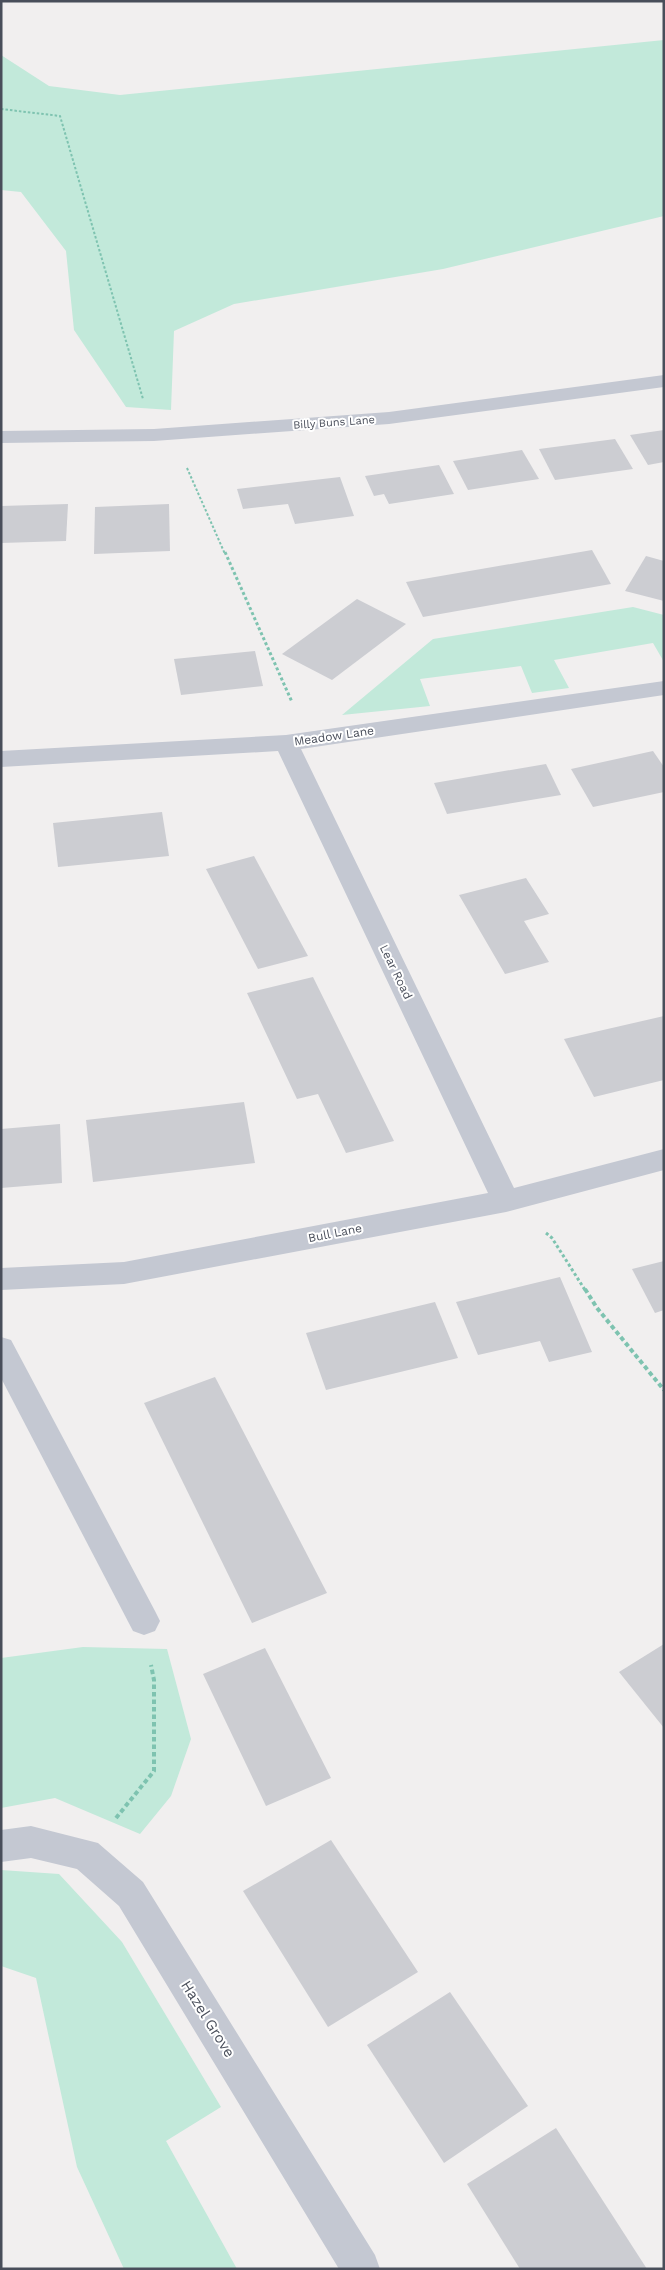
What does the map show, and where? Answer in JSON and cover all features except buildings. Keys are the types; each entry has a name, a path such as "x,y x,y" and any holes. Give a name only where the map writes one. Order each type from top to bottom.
{"street":[{"name":"Billy Buns Lane","path":"1,437 163,434 389,418 664,381"},
{"name":"Meadow Lane","path":"1,759 297,742 664,688"},
{"name":"Lear Road","path":"297,742 506,1201"},
{"name":"Bull Lane","path":"1,1279 124,1273 506,1201 664,1159"},
{"path":"1,1349 144,1621"},
{"name":"Hazel Grove","path":"1,1846 30,1842 86,1856 131,1894 361,2269"}],"path":[{"path":"1,109 60,116 163,434 297,742"},
{"path":"506,1201 552,1238 597,1308 664,1390"},
{"path":"86,1856 154,1771 154,1680 144,1621"}],"green space":[{"path":"664,40 664,216 443,269 234,304 174,331 171,410 126,407 74,330 66,251 21,192 1,190 1,55 49,86 120,95"},
{"path":"633,607 664,615 664,662 653,643 554,660 569,688 532,693 521,666 420,679 430,706 342,715 433,639"},
{"path":"83,1647 167,1649 191,1739 171,1796 140,1834 55,1798 1,1808 1,1658"},
{"path":"1,1870 59,1874 122,1942 221,2107 166,2141 237,2269 124,2269 77,2167 36,1978 1,1966"}]}
